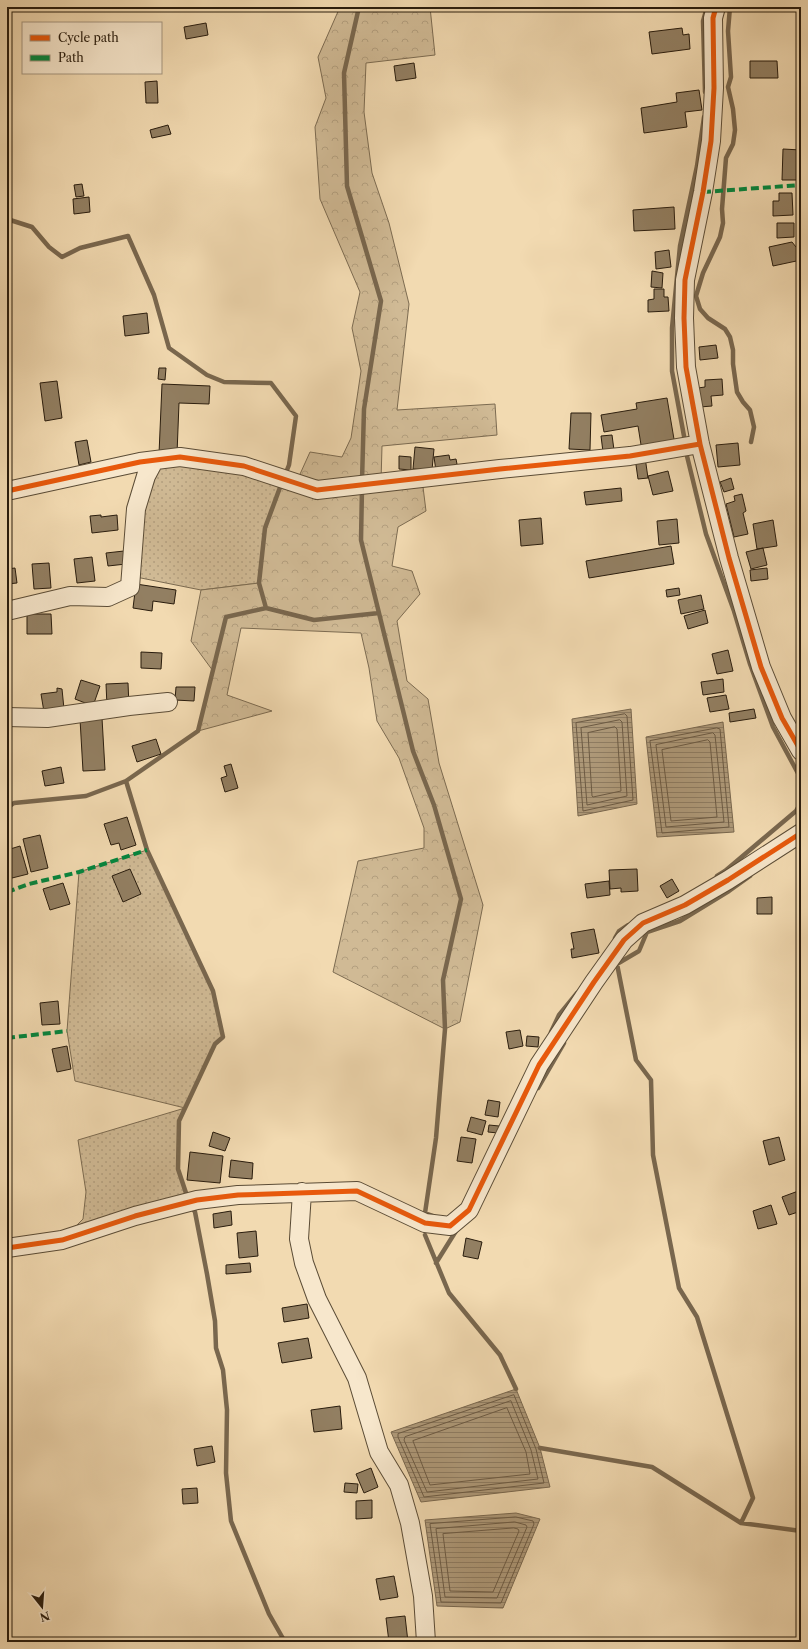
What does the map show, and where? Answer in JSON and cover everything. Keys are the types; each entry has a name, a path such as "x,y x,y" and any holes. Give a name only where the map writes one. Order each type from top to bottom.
{"street":[{"path":"716,7 713,18 714,88 711,141 703,192 685,280 684,318 686,367 700,444 728,558 762,667 782,718 801,751"},
{"path":"7,491 140,462 180,457 244,466 317,490 630,456 700,444"},
{"path":"7,611 70,596 108,597 130,587 136,509 146,476 154,461"},
{"path":"7,717 47,718 168,702"},
{"path":"7,1248 62,1240 135,1216 197,1200 238,1195 357,1191 425,1223 450,1226 469,1210 539,1065 624,940 643,923 685,905 728,880 801,833"},
{"path":"302,1192 299,1238 304,1263 317,1299 357,1378 379,1452 399,1485 410,1523 423,1596 426,1642"}],"green space":[{"path":"340,7 430,7 435,55 366,63 364,112 372,173 389,223 409,304 397,410 495,404 497,435 382,446 381,482 422,479 426,511 398,527 392,566 412,571 420,594 397,621 407,681 428,699 439,763 483,905 460,1022 445,1029 333,972 358,861 424,848 424,828 399,758 377,721 369,668 361,633 241,628 227,695 272,711 198,731 213,671 191,641 201,590 259,583 265,528 283,479 296,483 310,452 342,457 351,438 361,371 352,328 360,292 320,199 315,127 326,98 318,57"},
{"path":"154,461 283,479 265,528 259,583 201,590 131,576"},
{"path":"147,850 213,991 223,1037 215,1044 179,1121 178,1169 188,1199 62,1240 83,1219 86,1192 78,1140 185,1108 75,1081 67,1031 79,872"}],"water":[{"path":"631,709 637,804 578,816 572,719"},
{"path":"723,722 734,832 657,837 646,737"},
{"path":"516,1389 540,1448 550,1487 421,1502 391,1432"},
{"path":"516,1513 540,1519 503,1608 437,1606 425,1520"}],"building":[{"path":"206,23 208,35 186,39 184,27"},
{"path":"682,28 683,35 689,34 690,49 652,54 649,32"},
{"path":"750,61 777,61 778,78 750,78"},
{"path":"414,63 416,78 396,81 394,66"},
{"path":"157,81 158,103 146,103 145,82"},
{"path":"699,90 702,110 685,112 687,127 644,133 641,108 677,102 676,93"},
{"path":"168,125 171,134 152,138 150,130"},
{"path":"783,149 801,150 801,180 782,180"},
{"path":"82,184 84,196 76,197 74,185"},
{"path":"779,193 792,193 793,215 773,216 773,201 779,201"},
{"path":"89,197 90,212 74,214 73,199"},
{"path":"674,207 675,229 634,231 633,210"},
{"path":"777,223 794,223 794,237 777,238"},
{"path":"792,242 796,247 801,246 801,260 773,266 769,247"},
{"path":"669,250 671,267 656,269 655,252"},
{"path":"652,271 663,273 662,288 651,287"},
{"path":"654,289 664,289 664,297 668,297 669,311 648,312 648,300 654,299"},
{"path":"147,313 149,333 125,336 123,316"},
{"path":"716,345 718,358 700,360 699,347"},
{"path":"159,368 166,368 165,380 158,379"},
{"path":"722,379 723,395 711,396 712,406 700,407 698,388 705,387 705,380"},
{"path":"57,381 62,418 45,421 40,383"},
{"path":"162,384 210,386 209,404 179,403 177,454 159,454"},
{"path":"667,398 675,445 642,451 638,426 604,432 601,415 637,409 636,403"},
{"path":"571,413 591,413 590,450 569,449"},
{"path":"612,435 614,450 603,452 601,436"},
{"path":"87,440 91,462 79,465 75,442"},
{"path":"738,443 740,465 718,467 716,445"},
{"path":"415,447 434,449 432,470 413,469"},
{"path":"449,455 450,460 456,459 457,464 454,465 455,468 436,471 434,457"},
{"path":"399,456 411,457 411,470 399,469"},
{"path":"645,457 648,478 638,479 635,458"},
{"path":"668,471 673,491 653,495 648,476"},
{"path":"731,478 734,489 724,492 720,482"},
{"path":"621,488 622,501 586,505 584,492"},
{"path":"742,494 746,511 743,513 748,534 734,537 726,504 735,501 734,496"},
{"path":"101,515 101,517 117,515 118,530 92,533 90,516"},
{"path":"541,518 543,544 521,546 519,520"},
{"path":"677,519 679,543 659,545 657,521"},
{"path":"773,520 777,546 757,549 753,524"},
{"path":"671,546 674,564 589,578 586,561"},
{"path":"763,548 767,565 751,569 746,552"},
{"path":"124,551 126,564 108,566 106,553"},
{"path":"92,557 95,581 77,583 74,559"},
{"path":"49,563 51,588 34,589 32,564"},
{"path":"15,568 17,583 7,584 7,569"},
{"path":"767,568 768,579 751,581 750,570"},
{"path":"136,584 176,590 174,604 153,601 152,611 133,608"},
{"path":"679,588 680,595 667,597 666,590"},
{"path":"701,595 704,609 681,614 678,600"},
{"path":"705,610 708,623 688,629 684,616"},
{"path":"27,614 51,614 52,634 27,634"},
{"path":"728,650 733,671 717,674 712,654"},
{"path":"141,652 162,653 161,669 141,668"},
{"path":"723,679 724,692 703,695 701,682"},
{"path":"81,680 100,686 93,706 75,699"},
{"path":"128,683 129,706 107,706 106,684"},
{"path":"176,687 195,687 194,701 175,700"},
{"path":"57,688 62,689 64,709 44,712 41,694 57,692"},
{"path":"726,695 729,709 710,712 707,698"},
{"path":"754,709 756,718 730,722 729,713"},
{"path":"102,718 105,770 83,771 80,719"},
{"path":"156,739 161,754 137,762 132,746"},
{"path":"231,764 238,788 225,792 221,778 227,776 224,766"},
{"path":"61,767 64,783 45,786 42,771"},
{"path":"127,817 136,845 121,850 119,843 111,845 104,824"},
{"path":"40,835 48,868 31,872 23,839"},
{"path":"20,846 28,874 8,879 7,850"},
{"path":"130,869 141,894 123,902 112,876"},
{"path":"637,869 638,891 621,892 621,888 610,889 609,870"},
{"path":"672,879 679,891 667,898 660,886"},
{"path":"609,881 610,895 587,898 585,884"},
{"path":"63,883 70,904 50,910 43,889"},
{"path":"772,897 772,914 757,914 757,898"},
{"path":"594,929 599,953 572,958 571,949 574,949 571,933"},
{"path":"58,1001 60,1024 42,1025 40,1003"},
{"path":"520,1030 523,1046 509,1049 506,1032"},
{"path":"527,1036 539,1037 538,1047 526,1046"},
{"path":"67,1046 71,1069 57,1072 52,1049"},
{"path":"488,1100 500,1102 498,1117 485,1115"},
{"path":"471,1117 486,1121 482,1135 467,1131"},
{"path":"489,1125 499,1126 498,1133 488,1132"},
{"path":"213,1132 230,1138 225,1151 209,1146"},
{"path":"461,1137 476,1139 472,1163 457,1161"},
{"path":"779,1137 785,1160 769,1165 763,1141"},
{"path":"190,1152 223,1156 220,1183 187,1180"},
{"path":"231,1160 253,1163 252,1179 229,1177"},
{"path":"801,1190 801,1211 789,1215 782,1197"},
{"path":"771,1205 777,1224 758,1229 753,1211"},
{"path":"231,1211 232,1225 214,1228 213,1214"},
{"path":"256,1231 258,1256 239,1258 237,1233"},
{"path":"466,1238 482,1242 478,1259 463,1256"},
{"path":"250,1263 251,1272 226,1274 226,1265"},
{"path":"307,1304 309,1318 284,1322 282,1308"},
{"path":"308,1338 312,1358 282,1363 278,1343"},
{"path":"340,1406 342,1429 314,1432 311,1410"},
{"path":"212,1446 215,1462 197,1466 194,1449"},
{"path":"371,1468 378,1487 364,1493 356,1474"},
{"path":"345,1483 358,1484 357,1493 344,1492"},
{"path":"197,1488 198,1503 183,1504 182,1489"},
{"path":"372,1500 372,1518 356,1519 356,1501"},
{"path":"394,1576 398,1597 380,1600 376,1579"},
{"path":"405,1616 408,1642 389,1642 386,1618"}],"waterway":[{"path":"359,7 344,73 347,186 381,301 364,409 362,481"},
{"path":"705,92 703,21 707,7"},
{"path":"730,7 728,31 731,77 728,87 733,109 735,130 733,144 726,158 722,209 723,223 720,237 703,273 696,296 700,309 708,318 725,329 730,337 733,350 733,364 737,392 750,410 754,427 751,442"},
{"path":"684,436 672,371 672,328 680,246 697,166 704,117"},
{"path":"7,219 32,227 49,247 62,257 80,248 128,236 154,295 169,348 207,375 224,382 271,383 296,416 289,465 285,475"},
{"path":"686,452 706,534 734,611 750,664 773,727 800,777 801,785"},
{"path":"282,482 265,528 259,583 266,608 314,620 379,613"},
{"path":"362,488 361,540 413,751 434,805 461,899 443,980 445,1029 436,1138 425,1213 433,1216"},
{"path":"7,808 14,803 86,796 126,781 198,731 226,617 266,608"},
{"path":"126,781 147,850 213,991 223,1037 215,1044 179,1121 178,1169 188,1199"},
{"path":"717,876 725,871 796,811 801,802"},
{"path":"741,1523 753,1498 697,1317 679,1288 653,1155 651,1080 636,1060 617,964 639,951 647,932 680,921 729,891 750,876"},
{"path":"615,938 619,931 628,925"},
{"path":"551,1032 559,1015 577,993"},
{"path":"538,1088 564,1043"},
{"path":"191,1206 195,1212 215,1321 216,1348 223,1370 227,1410 226,1473 231,1521 269,1614 285,1642"},
{"path":"436,1263 456,1231"},
{"path":"425,1235 449,1293 500,1355 516,1389"},
{"path":"540,1448 652,1467 741,1523 801,1531"}],"marked path":[{"path":"703,192 801,185"},
{"path":"7,892 29,884 79,872 147,850"},
{"path":"7,1038 67,1031"}],"cycle path":[{"path":"716,7 713,18 714,88 711,141 703,192 685,280 684,318 686,367 700,444 729,558 761,667 782,718 801,751"},
{"path":"7,491 140,462 180,457 244,466 317,490 630,456 700,444"},
{"path":"7,1248 62,1240 135,1216 197,1200 238,1195 357,1191 425,1223 450,1226 469,1210 539,1065 624,940 643,923 685,905 728,880 801,833"}]}
